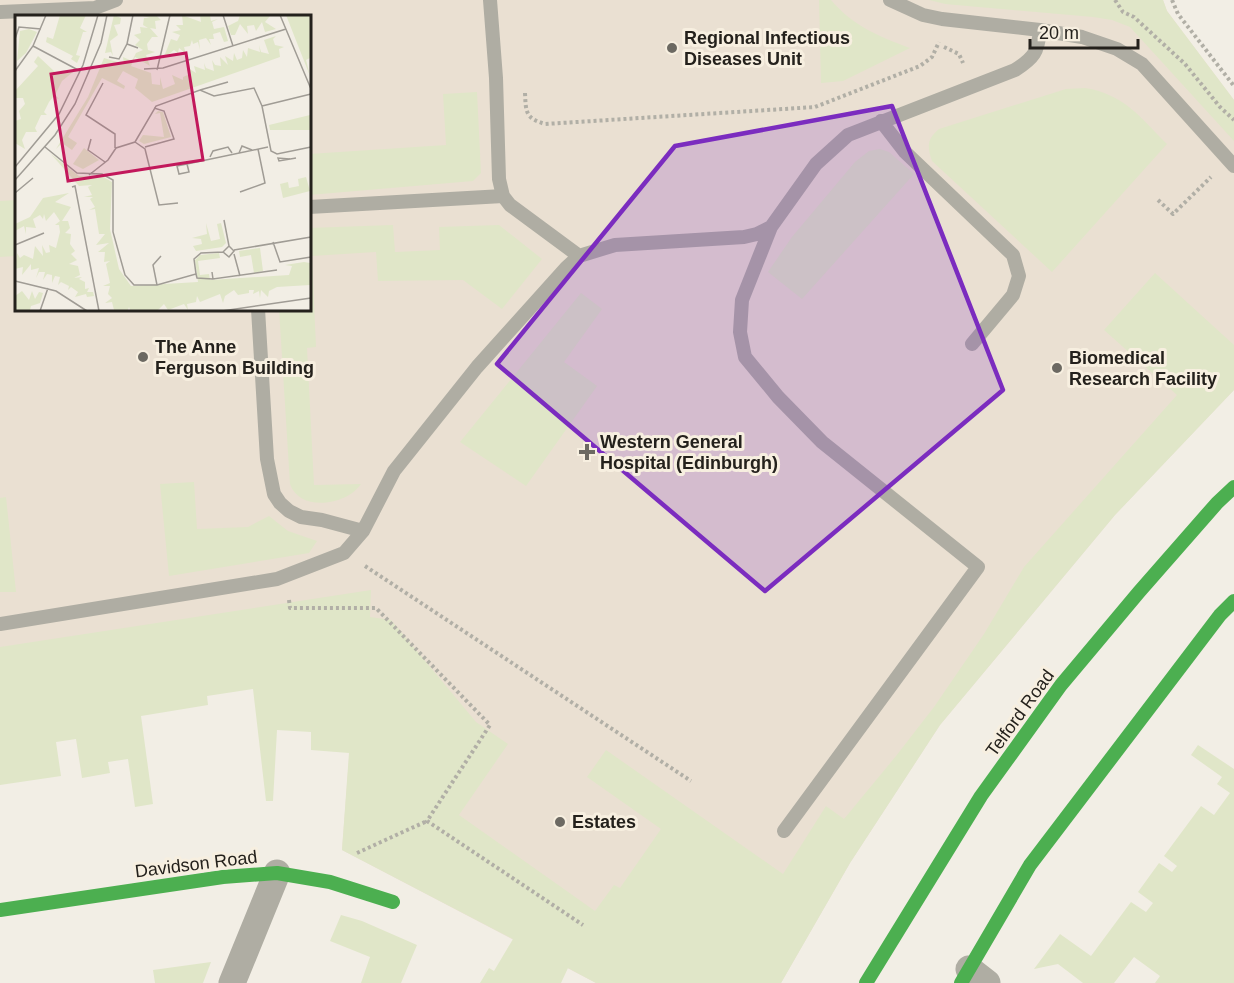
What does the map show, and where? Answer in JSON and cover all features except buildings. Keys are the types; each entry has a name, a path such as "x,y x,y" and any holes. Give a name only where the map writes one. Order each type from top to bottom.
{"street":[{"name":"Telford Road","path":"866,983 981,796 1061,685 1138,592 1234,488"},
{"path":"972,978 1030,865 1220,615 1234,601"},
{"path":"232,983 277,873"},
{"name":"Davidson Road","path":"0,910 223,877 277,873 333,883 393,902"}],"lane":[{"path":"0,12 95,8 116,0"},
{"path":"490,0 499,179 503,196 510,205 579,256"},
{"path":"890,0 923,15 942,19 1040,30 1103,43 1142,64 1231,163"},
{"path":"784,831 978,567 822,441 778,397 745,357 740,332 742,300 771,227 816,164 848,135 1015,70 1029,61 1038,49 1040,30"},
{"path":"881,121 905,152 1013,255 1019,276 1013,295 972,344"},
{"path":"310,207 503,196"},
{"path":"0,624 277,579 344,553 363,531 394,471 477,367 579,256 615,245 744,237 771,227"},
{"path":"258,310 267,459 274,494 290,512 302,517 363,531"}],"path":[{"path":"1115,0 1123,12 1134,17 1185,64 1234,120"},
{"path":"1172,0 1178,14 1234,86"},
{"path":"495,78 524,77 526,110 532,120 545,124 815,107 920,66 932,57 938,44 942,19"},
{"path":"1158,200 1173,214 1231,163"},
{"path":"344,553 691,781"},
{"path":"285,576 290,608 376,608 490,725 428,821 364,849 344,861 333,883"},
{"path":"428,821 583,925"}],"highlighted area":[{"path":"892,106 1003,390 765,591 497,364 675,146"}],"shaded area":[{"name":"Western General Hospital (Edinburgh)","path":"0,0 1163,0 1167,11 1234,100 1234,390 1115,515 940,725 850,863 781,983 596,983 342,850 359,628 0,682"}],"green space":[{"path":"819,0 831,0 858,24 910,48 843,81 821,83"},
{"path":"929,0 1163,0 1167,11 1234,100 1234,141 1130,27 1112,20 1093,17 945,4"},
{"path":"1085,88 1099,91 1121,101 1140,116 1167,144 1052,272 932,161 929,143 939,129 1066,89"},
{"path":"477,92 481,173 473,181 310,195 310,154 446,145 443,94"},
{"path":"880,149 889,152 914,174 802,299 768,272 792,237 855,162 869,151"},
{"path":"15,200 15,256 0,257 0,201"},
{"path":"393,225 395,252 440,250 439,227 499,225 542,259 502,309 463,280 378,281 376,252 312,256 316,347 307,348 314,485 361,484 345,497 324,503 303,499 295,493 290,484 279,310 310,310 310,228"},
{"path":"1155,273 1234,345 1234,390 1115,515 940,725 850,863 781,983 596,983 568,968 561,983 480,983 489,968 494,971 513,939 342,850 349,753 311,750 311,732 277,730 273,801 266,801 253,689 207,696 208,705 141,716 153,804 135,807 128,759 108,762 110,773 82,778 76,739 56,742 61,776 0,785 0,647 371,590 370,617 391,620 476,722 508,744 459,815 595,911 614,885 620,888 661,829 587,777 606,750 783,874 826,806 844,819 896,756 934,707 984,634 1024,567 1177,395 1104,330"},
{"path":"581,293 602,309 564,362 597,386 526,486 460,442"},
{"path":"194,482 197,529 248,527 269,516 288,531 317,541 309,553 169,576 160,484"},
{"path":"6,497 16,592 0,592 0,498"},
{"path":"1198,745 1234,769 1234,983 1155,983 1160,976 1134,957 1114,983 1083,983 1058,964 1034,969 1060,934 1091,956 1131,902 1146,912 1153,903 1138,892 1159,863 1172,872 1177,866 1164,856 1201,806 1214,815 1230,793 1217,784 1222,777 1191,755"},
{"path":"341,915 362,921 417,945 401,983 361,983 370,957 330,941"},
{"path":"211,962 203,983 155,983 153,970"}],"traffic: fast":[{"path":"866,983 981,796 1061,685 1139,592 1217,503 1234,487"},
{"path":"961,983 1030,865 1220,615 1234,601"},
{"path":"0,910 223,877 277,873 330,882 393,902"}],"place":[{"name":"Regional Infectious Diseases Unit","path":"672,48"},
{"name":"The Anne Ferguson Building","path":"143,357"},
{"name":"Biomedical Research Facility","path":"1057,368"},
{"name":"Western General Hospital (Edinburgh)","path":"587,452"},
{"name":"Estates","path":"560,822"}]}
